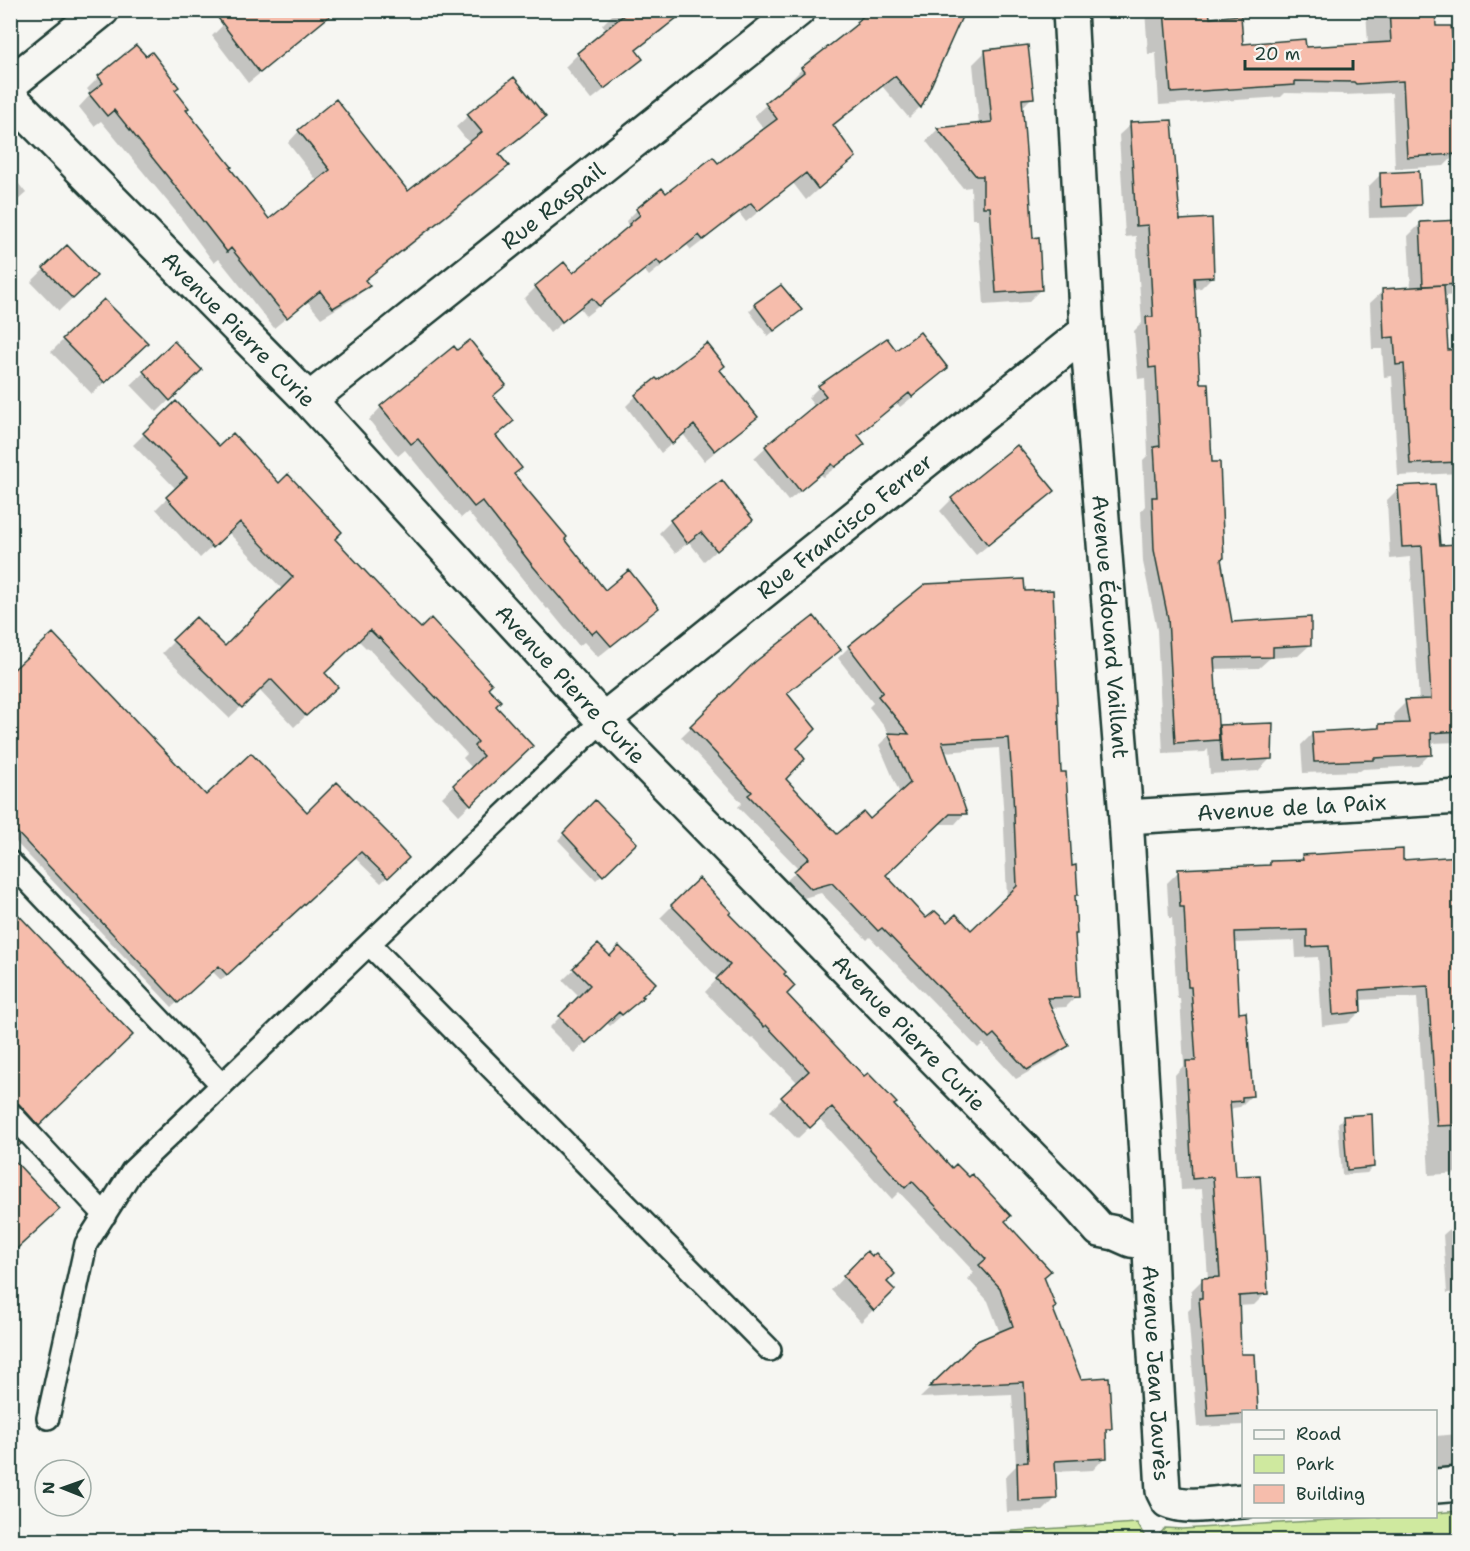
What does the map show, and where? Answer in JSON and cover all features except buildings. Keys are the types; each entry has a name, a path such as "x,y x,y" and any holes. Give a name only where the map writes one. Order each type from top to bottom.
{"street":[{"path":"10,84 102,10"},
{"name":"Rue Raspail","path":"309,400 798,10"},
{"name":"Avenue Édouard Vaillant","path":"1071,10 1087,331 1126,817 1148,1190 1149,1242"},
{"name":"Avenue Pierre Curie","path":"10,97 309,400 603,720 1100,1230 1131,1240 1149,1242"},
{"name":"Rue Francisco Ferrer","path":"603,720 1087,331"},
{"name":"Avenue de la Paix","path":"1126,817 1460,797"},
{"name":"Avenue Jean Jaurès","path":"1149,1242 1163,1491 1168,1501 1175,1504 1242,1501"},
{"path":"1437,1486 1460,1484"}],"lane":[{"path":"48,1419 86,1244 132,1171 603,720"},
{"path":"10,862 222,1085"},
{"path":"369,944 770,1350"},
{"path":"10,1113 105,1215"}],"green space":[{"path":"1459,1511 1459,1540 1155,1540 1165,1528 1182,1529 1363,1518 1437,1518 1437,1513"},
{"path":"1137,1523 1145,1540 877,1540"}]}
